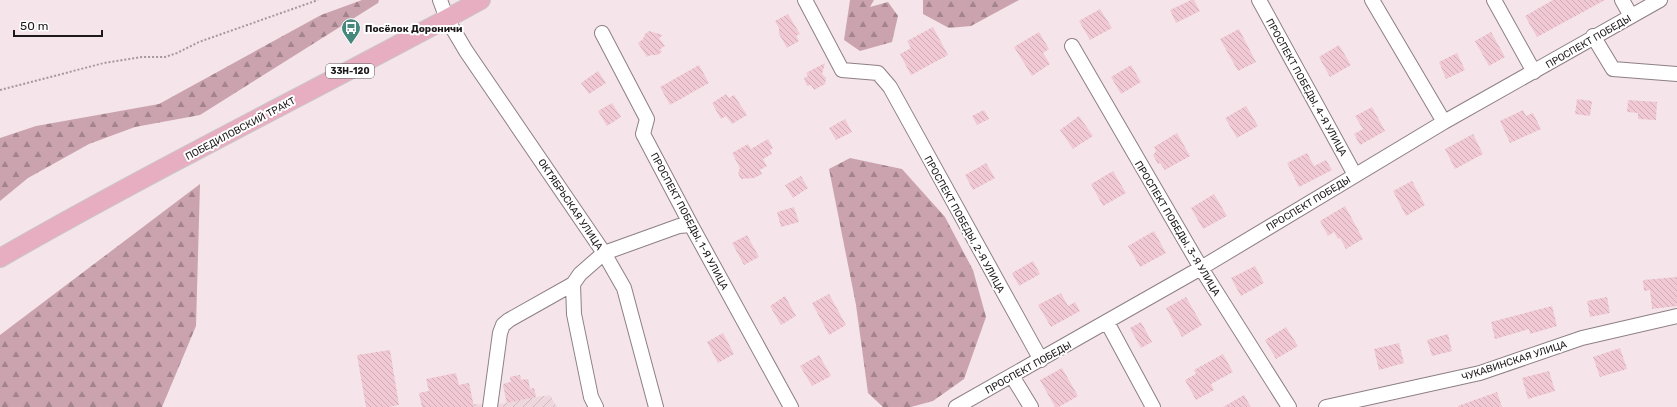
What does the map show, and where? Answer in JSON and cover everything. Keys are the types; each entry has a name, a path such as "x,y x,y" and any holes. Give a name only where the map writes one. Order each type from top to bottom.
{"main road":[{"name":"ПОБЕДИЛОВСКИЙ ТРАКТ","path":"0,258 80,212 376,58 482,0"}],"street":[{"name":"ОКТЯБРЬСКАЯ УЛИЦА","path":"440,0 447,19 466,51 604,253 624,288 654,406"},
{"name":"ПРОСПЕКТ ПОБЕДЫ, 2-Я УЛИЦА","path":"805,0 842,70 878,73 890,88 1041,360"},
{"name":"ПРОСПЕКТ ПОБЕДЫ, 4-Я УЛИЦА","path":"1259,0 1355,175"},
{"path":"1372,0 1444,122"},
{"path":"1494,0 1534,72"},
{"path":"1622,0 1631,16"},
{"name":"ПРОСПЕКТ ПОБЕДЫ","path":"956,407 1201,268 1444,122 1534,72 1593,36 1660,0"},
{"name":"ПРОСПЕКТ ПОБЕДЫ, 1-Я УЛИЦА","path":"602,33 648,120 643,134 791,407"},
{"path":"1593,36 1613,69 1677,74"},
{"name":"ПРОСПЕКТ ПОБЕДЫ, 3-Я УЛИЦА","path":"1072,46 1201,268 1289,407"},
{"path":"490,407 500,333 503,325 515,315 573,284 580,274 604,253 679,226 691,225"},
{"path":"573,284 574,314 591,397 596,407"},
{"name":"ЧУКАВИНСКАЯ УЛИЦА","path":"1326,407 1372,402 1480,373 1582,338 1677,316"},
{"path":"1107,322 1153,407"},
{"path":"1012,376 1031,407"}],"path":[{"path":"0,90 104,63 142,56 165,57 199,42 318,0"}],"shaded area":[{"path":"520,375 521,380 528,379 530,389 534,388 536,397 550,395 557,407 422,407 419,393 469,383 473,404 494,405 506,403 503,384 511,382 510,377"}],"green space":[{"path":"362,0 379,0 378,3 200,115 135,127 89,144 28,178 0,201 0,138 36,126 159,104 321,15"},
{"path":"850,0 874,0 870,7 888,2 898,16 892,42 860,51 844,40"},
{"path":"923,0 1019,0 971,26 949,28 923,14"},
{"path":"850,158 902,169 945,217 973,270 986,317 964,379 933,401 911,407 883,407 868,393 856,305 829,169"},
{"path":"200,184 196,326 162,407 0,407 0,335"}],"building":[{"path":"1194,0 1200,11 1176,23 1170,10"},
{"path":"1553,0 1605,0 1537,37 1525,16"},
{"path":"1100,9 1112,28 1090,40 1079,21"},
{"path":"788,14 800,34 796,36 799,41 787,48 779,34 779,28 775,21"},
{"path":"933,27 948,55 911,75 900,54 911,48 907,41"},
{"path":"1239,29 1256,62 1238,71 1220,39"},
{"path":"649,31 663,35 659,38 665,46 660,49 662,52 657,55 647,57 638,43"},
{"path":"1039,32 1049,49 1043,53 1050,64 1032,76 1014,47"},
{"path":"1491,32 1505,57 1489,66 1475,41"},
{"path":"1339,45 1351,65 1330,77 1319,57"},
{"path":"1457,53 1465,70 1446,79 1439,62"},
{"path":"825,63 822,74 826,78 825,84 814,90 811,85 807,86 804,78 808,76 806,73"},
{"path":"699,65 709,83 670,105 660,87"},
{"path":"1131,65 1141,82 1121,94 1111,77"},
{"path":"598,71 606,83 589,94 581,83"},
{"path":"726,94 729,98 734,95 747,115 732,124 726,116 721,119 712,103"},
{"path":"1577,99 1592,101 1590,116 1575,114"},
{"path":"1628,100 1657,102 1656,120 1638,119 1638,113 1627,112"},
{"path":"612,103 621,117 607,126 598,111"},
{"path":"1246,106 1258,126 1237,138 1225,118"},
{"path":"1372,107 1385,131 1360,145 1354,134 1363,129 1355,116"},
{"path":"984,110 989,119 977,125 972,116"},
{"path":"1523,110 1526,116 1533,113 1541,129 1510,143 1500,121"},
{"path":"1079,116 1093,136 1073,149 1060,130"},
{"path":"845,119 852,132 836,140 829,128"},
{"path":"1177,133 1190,156 1165,170 1160,163 1158,164 1153,155 1156,151 1154,147"},
{"path":"1473,134 1483,154 1455,169 1445,149"},
{"path":"768,139 773,148 770,150 772,154 763,159 767,166 760,170 762,174 754,178 741,179 738,173 740,168 732,153 748,144 751,149"},
{"path":"1307,153 1314,166 1326,160 1332,170 1299,187 1287,163"},
{"path":"986,163 995,178 973,190 965,175"},
{"path":"1113,171 1126,193 1103,206 1091,184"},
{"path":"801,176 808,188 793,198 785,185"},
{"path":"1412,181 1425,205 1406,216 1393,191"},
{"path":"1214,194 1227,216 1203,229 1191,208"},
{"path":"1345,206 1363,239 1346,249 1340,238 1338,239 1334,232 1328,236 1320,221"},
{"path":"794,207 799,222 781,227 777,212"},
{"path":"1154,231 1166,253 1140,267 1128,246"},
{"path":"747,235 759,257 744,265 732,243"},
{"path":"1033,261 1040,274 1019,286 1012,273"},
{"path":"1255,266 1264,283 1241,296 1231,278"},
{"path":"1677,277 1677,306 1652,309 1650,290 1644,291 1643,280"},
{"path":"1061,293 1068,306 1075,302 1080,311 1051,327 1038,305"},
{"path":"829,294 846,325 829,335 812,303"},
{"path":"785,296 796,316 781,325 770,306"},
{"path":"1186,297 1202,325 1182,337 1166,308"},
{"path":"1607,297 1610,313 1590,317 1587,301"},
{"path":"1552,306 1557,326 1530,334 1529,329 1495,339 1491,322"},
{"path":"1141,322 1152,342 1141,348 1130,328"},
{"path":"1286,327 1298,346 1276,359 1265,340"},
{"path":"723,333 734,354 718,363 707,342"},
{"path":"1448,334 1452,351 1432,356 1427,340"},
{"path":"1399,343 1404,363 1379,370 1374,349"},
{"path":"1620,348 1627,369 1600,377 1593,357"},
{"path":"390,350 399,405 389,407 366,407 357,355"},
{"path":"1223,354 1233,372 1211,384 1214,390 1196,400 1185,380 1196,374 1194,370"},
{"path":"819,355 831,376 812,386 800,366"},
{"path":"1062,368 1078,396 1059,407 1055,407 1040,380"},
{"path":"1549,371 1555,391 1528,399 1522,378"},
{"path":"456,373 459,385 469,383 474,407 422,407 419,393 429,391 426,379"},
{"path":"520,375 521,380 528,379 530,389 534,388 536,397 507,403 503,384 511,382 510,377"},
{"path":"1497,392 1502,407 1458,407 1458,406"},
{"path":"1244,395 1251,407 1223,407"}],"place":[{"name":"Посёлок Дороничи","path":"351,45"}]}
